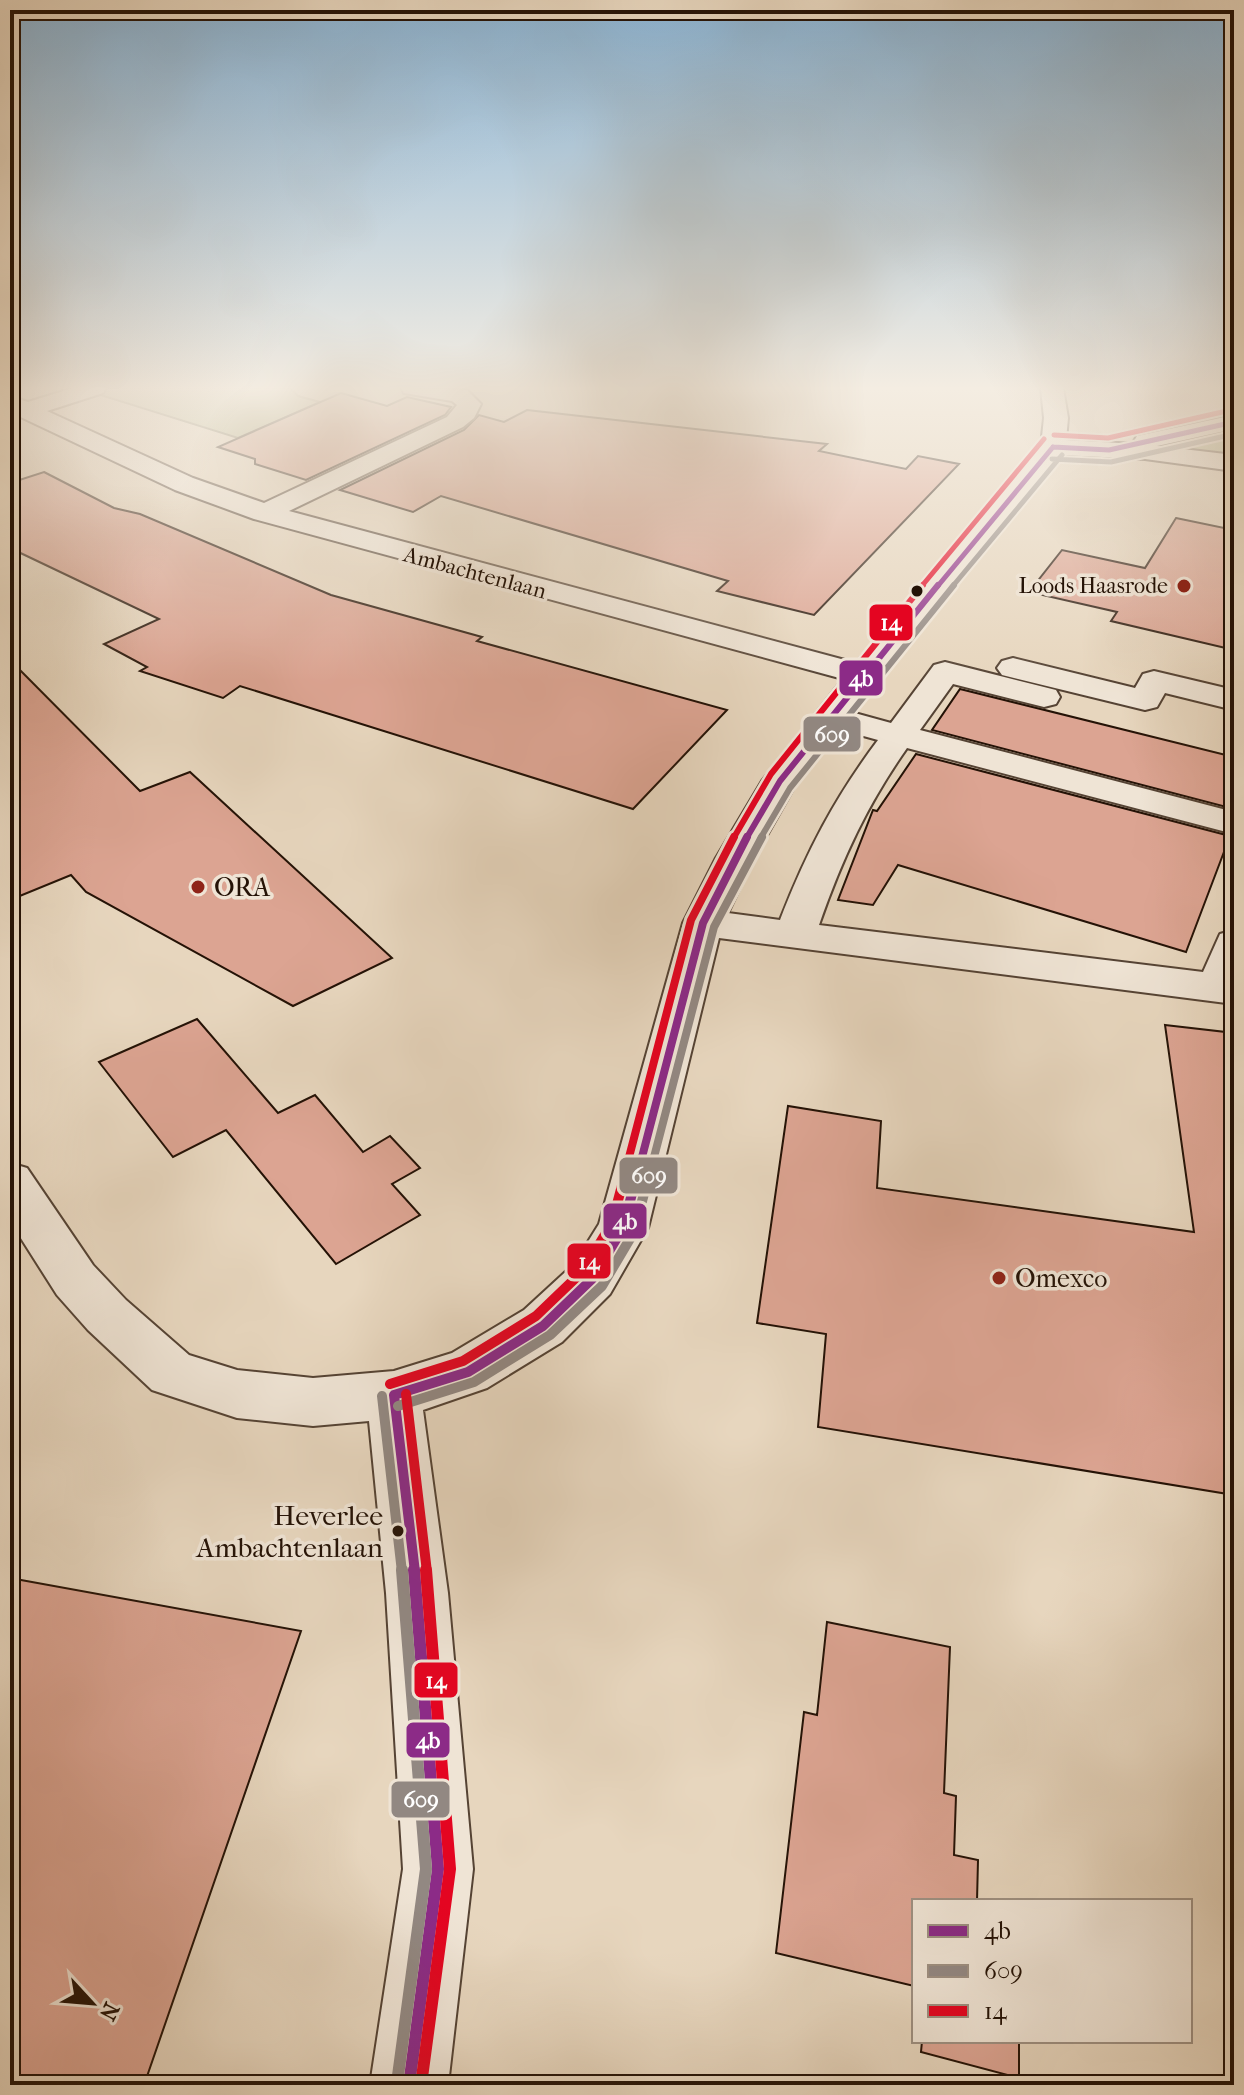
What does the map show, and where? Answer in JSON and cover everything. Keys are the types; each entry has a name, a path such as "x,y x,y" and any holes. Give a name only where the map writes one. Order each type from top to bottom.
{"street":[{"name":"Ambachtenlaan","path":"189,486 364,544 863,675"},
{"path":"264,513 321,486"},
{"path":"10,1181 75,1280 107,1315 171,1373 237,1394 313,1402 394,1395 468,1372 543,1326 592,1279 623,1228 703,923 735,858 780,781 863,675 1021,486"},
{"path":"894,638 1145,700 1154,681 1234,700"},
{"path":"795,934 826,852 862,786 945,672 1044,697"},
{"path":"830,717 1234,823"},
{"path":"703,923 1226,989 1234,943"},
{"path":"394,1395 417,1593 438,1869 409,2085"}],"building":[{"path":"10,486 71,486 114,508 140,514 331,595 482,637 477,641 727,710 633,809 240,686 223,698 140,671 147,667 104,644 159,619 10,548"},
{"path":"349,486 938,486 814,615 717,591 728,581 441,496 413,512 340,490"},
{"name":"Loods Haasrode","path":"1176,518 1234,530 1234,650 1111,621 1117,612 1029,592 1062,550 1145,568"},
{"name":"ORA","path":"10,660 140,791 190,772 392,958 293,1006 86,892 71,875 10,900"},
{"path":"960,689 1234,757 1234,809 932,730"},
{"path":"916,754 1230,836 1186,952 898,865 873,905 838,900 873,810 877,811"},
{"path":"197,1019 278,1113 315,1095 363,1152 390,1136 420,1168 392,1184 420,1215 336,1264 226,1130 173,1157 99,1062"},
{"name":"Omexco","path":"1165,1025 1234,1033 1234,1495 818,1427 826,1334 757,1323 788,1106 881,1121 877,1188 1194,1232"},
{"path":"10,1578 301,1631 144,2085 59,2085 10,2074"},
{"path":"827,1622 950,1647 944,1793 956,1796 954,1855 978,1860 977,1899 912,1899 912,1986 776,1953 804,1712 817,1715"},
{"path":"922,2043 1019,2043 1019,2078 921,2052"}],"transit line":[{"name":"14","path":"390,1384 463,1361 536,1316 583,1271 612,1223 691,920 725,852 771,774 854,667 1005,486"},
{"name":"4b","path":"394,1395 468,1372 543,1326 592,1279 623,1228 703,923 735,858 780,781 863,675 1021,486"},
{"name":"609","path":"398,1406 474,1382 550,1335 602,1286 634,1232 714,927 746,864 790,788 872,683 1036,486"},
{"name":"14","path":"406,1394 429,1592 450,1869 421,2085"},
{"name":"4b","path":"394,1395 417,1593 438,1869 409,2085"},
{"name":"609","path":"382,1396 405,1594 426,1869 397,2083"}],"place":[{"name":"Loods Haasrode","path":"1184,586"},
{"name":"ORA","path":"198,887"},
{"name":"Omexco","path":"999,1278"},
{"name":"Heverlee Ambachtenlaan","path":"398,1531"}]}
